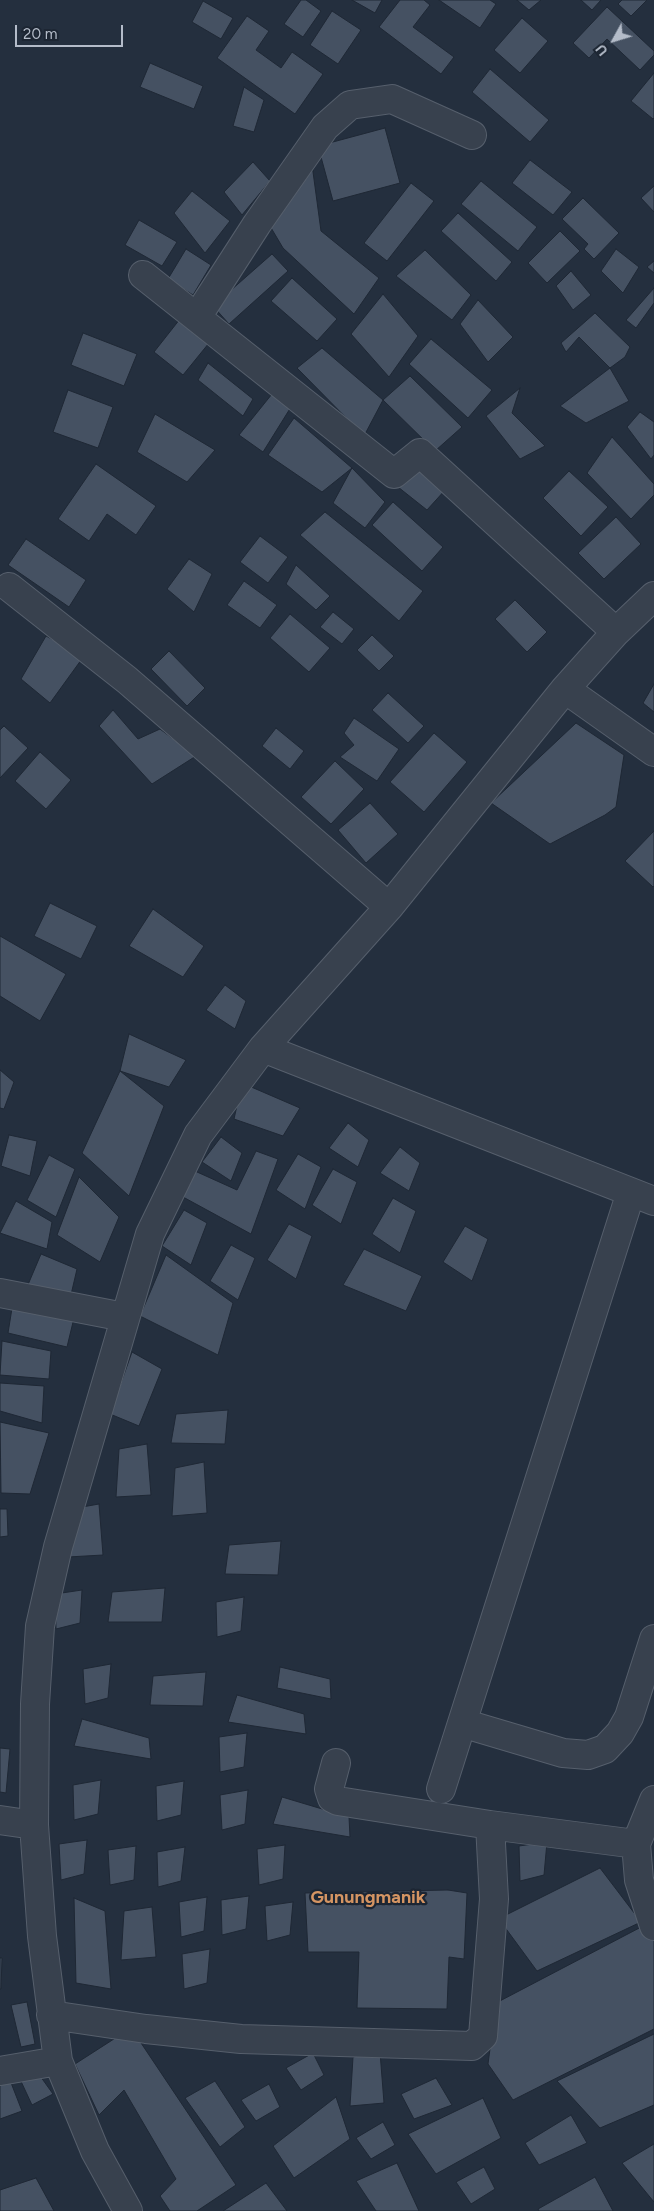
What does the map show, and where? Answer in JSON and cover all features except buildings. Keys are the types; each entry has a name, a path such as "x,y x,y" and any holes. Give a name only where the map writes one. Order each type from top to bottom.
{"street":[{"path":"198,317 257,224 325,127 350,105 392,99 472,135"},
{"path":"143,274 394,474 420,453 616,632"},
{"path":"9,587 127,680 390,907"},
{"path":"128,2211 95,2152 58,2061 42,1936 34,1825 35,1704 40,1626 58,1547 89,1446 124,1317 150,1234 198,1135 262,1048 390,907 565,689 616,632 654,596"},
{"path":"565,689 654,752"},
{"path":"262,1048 643,1196 441,1789"},
{"path":"0,1293 124,1317"},
{"path":"462,1723 563,1753 588,1755 605,1749 620,1733 629,1717 654,1639"},
{"path":"336,1763 329,1789 332,1798 338,1801 490,1826 636,1844"},
{"path":"654,1800 636,1844 639,1880 654,1926"},
{"path":"0,1820 34,1825"},
{"path":"51,2015 146,2029 241,2039 472,2046 482,2036 494,1899 490,1826"},
{"path":"0,2071 58,2061"}],"district":[{"name":"Gunungmanik","path":"368,1898"}]}
